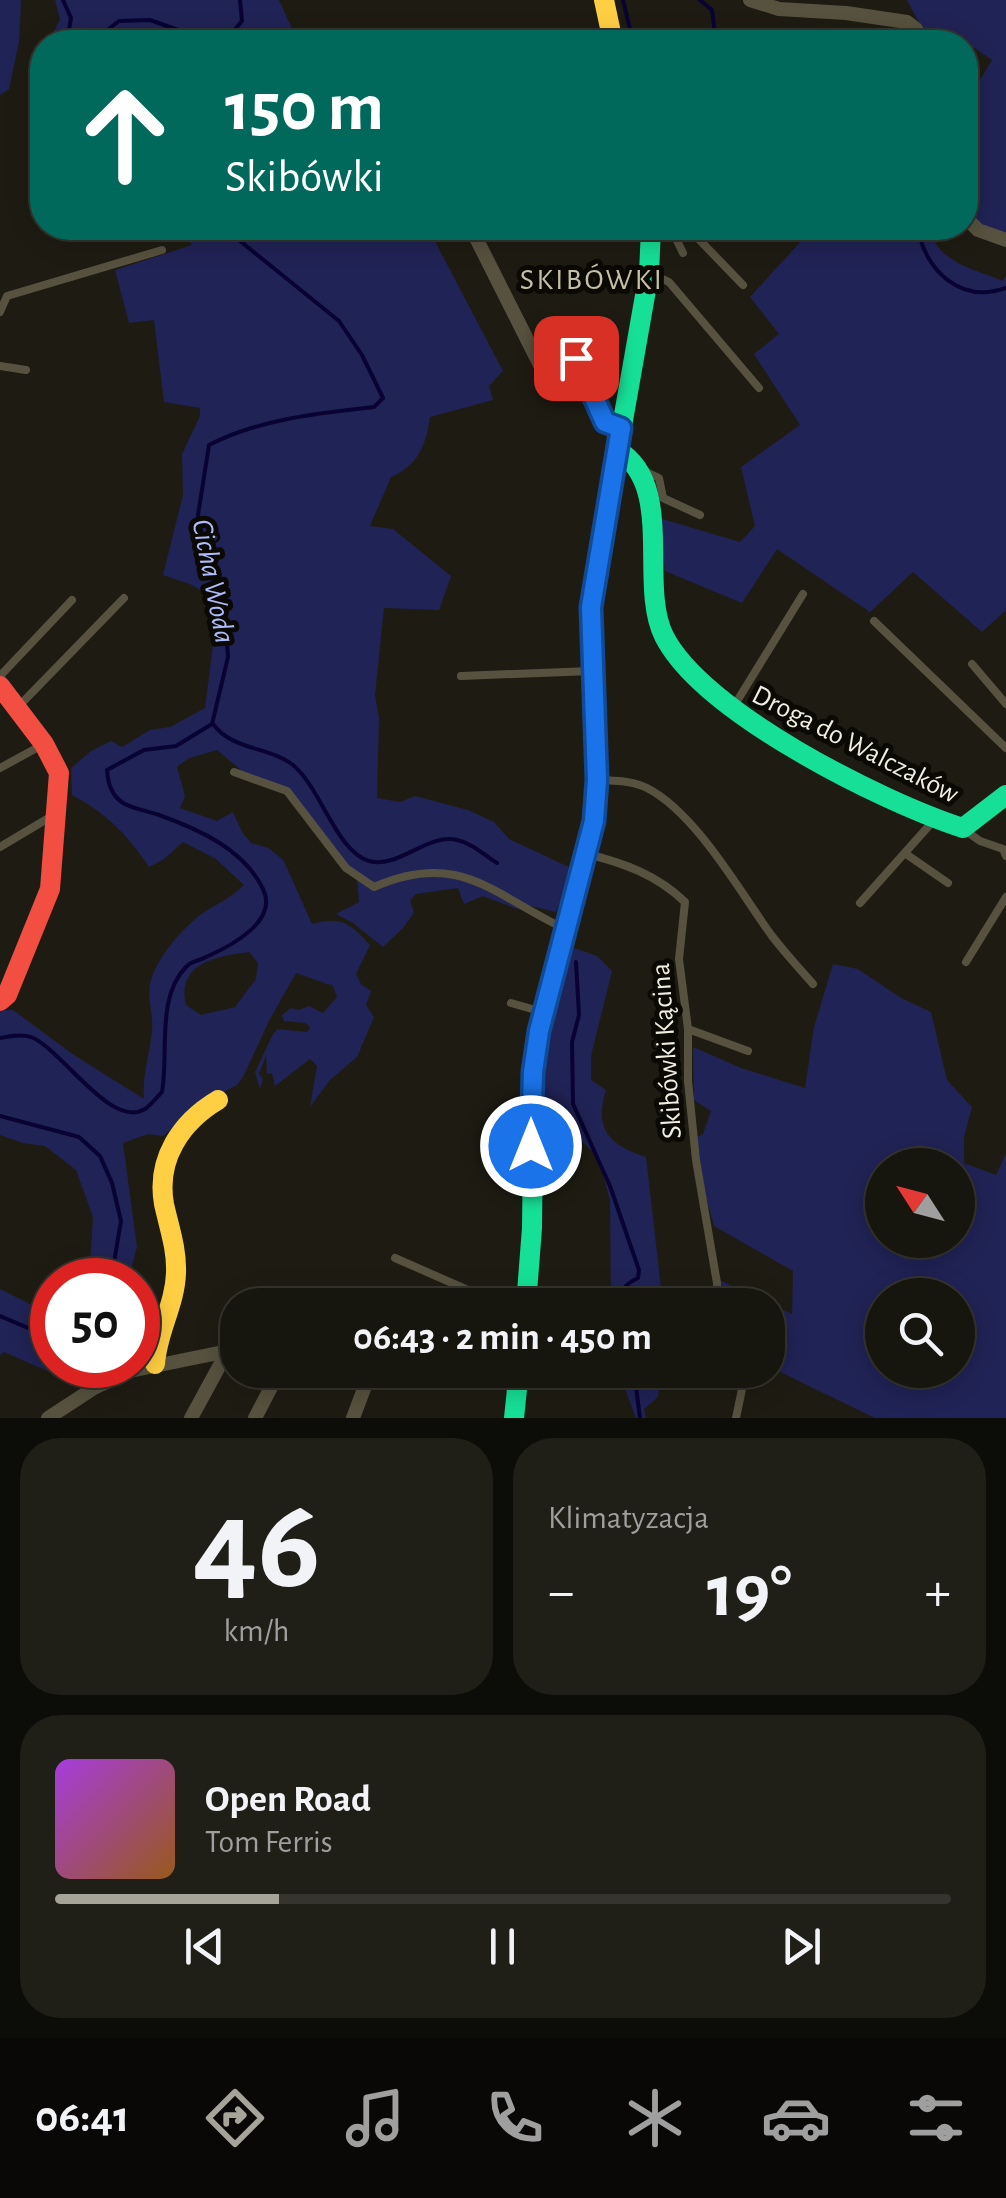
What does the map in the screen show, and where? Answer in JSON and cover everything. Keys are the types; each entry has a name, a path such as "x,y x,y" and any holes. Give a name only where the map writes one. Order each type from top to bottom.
{"street":[{"path":"604,0 610,30"},
{"path":"750,0 778,9 907,22 917,30"},
{"path":"978,230 1006,240"},
{"path":"477,240 543,372 576,358 605,422 639,469"},
{"path":"527,1288 532,1228 532,1090 544,1012 587,854 597,780 591,670 592,596 649,273 650,240"},
{"name":"Droga do Walczaków","path":"639,469 651,519 656,609 661,632 676,661 732,710 767,732 934,819 963,828 1006,795"},
{"path":"0,686 44,744 59,774 50,889 7,995 0,1001"},
{"path":"160,1329 177,1270 162,1196 164,1160 197,1112 218,1100"},
{"path":"160,1363 220,1352"},
{"path":"191,1418 220,1370"},
{"path":"48,1418 96,1388"},
{"path":"255,1418 271,1388"},
{"path":"353,1418 365,1388"},
{"path":"514,1418 517,1388"}],"lane":[{"path":"677,240 683,253"},
{"path":"700,240 743,285"},
{"path":"0,312 7,296 162,250"},
{"path":"649,273 669,282 759,388"},
{"path":"0,366 26,370"},
{"path":"639,469 659,478 663,498 700,516"},
{"path":"732,710 803,594"},
{"path":"16,708 124,598"},
{"path":"0,676 72,600"},
{"path":"874,621 1006,748"},
{"path":"972,664 1006,704"},
{"path":"461,676 591,670"},
{"path":"0,768 44,744"},
{"path":"234,772 288,791 346,868 374,887 412,873 451,872 471,878 567,929"},
{"path":"597,780 626,781 646,787 664,800 712,848 774,938 812,984"},
{"path":"0,847 56,814"},
{"path":"860,903 934,819"},
{"path":"963,828 980,841 1003,849 1006,856"},
{"name":"Skibówki Kącina","path":"587,854 628,864 684,902 680,959 688,1029 688,1082 717,1288"},
{"path":"906,854 948,883"},
{"path":"966,962 1006,897"},
{"path":"511,1003 544,1012"},
{"path":"688,1029 748,1052"},
{"path":"396,1258 464,1288"},
{"path":"736,1418 742,1388"}],"shaded area":[{"path":"0,0 21,0 19,42 9,89 0,95"},
{"path":"55,0 279,0 293,30 55,30 60,19"},
{"path":"907,0 1006,0 1006,237 978,223 978,83 992,60 978,51 978,30 923,30"},
{"path":"188,240 434,240 503,371 489,386 493,400 430,417 419,453 408,467 391,477 370,526 393,529 451,576 439,610 384,608 375,695 379,718 377,798 400,802 415,796 468,810 494,822 509,839 573,869 556,912 531,906 517,909 483,896 464,904 458,888 416,894 410,900 414,913 383,947 336,914 359,902 357,877 282,790 253,780 217,750 189,758 177,767 185,796 180,808 217,821 233,812 251,843 269,848 284,861 312,924 345,923 370,945 356,974 371,991 366,1005 374,1017 357,1057 330,1080 310,1107 317,1066 310,1059 275,1086 272,1073 267,1074 266,1055 259,1074 263,1079 260,1089 255,1072 277,1029 307,1032 310,1028 306,1023 284,1021 282,1015 291,1008 309,1006 323,1013 337,997 333,986 296,973 237,1085 200,1104 163,1136 148,1134 123,1143 137,1247 134,1258 90,1258 93,1217 76,1170 45,1146 0,1135 0,1010 13,1010 144,1099 152,1030 149,990 155,969 192,921 244,885 216,859 183,842 149,867 115,826 72,795 71,768 91,751 111,741 122,747 150,730 170,727 205,708 213,645 211,597 163,575 183,495 182,454 200,408 164,402 154,320 129,323 115,270 192,245","holes":["249,952 258,963 256,979 235,1007 201,1015 186,1005 187,980 193,971 212,959"]},
{"path":"802,240 934,240 958,263 1003,281 1006,275 1006,610 982,632 913,572 870,612 777,549 742,603 665,571 659,518 740,542 755,526 741,467 800,425 754,354 779,334 750,297"},
{"path":"571,947 597,956 612,971 591,1056 591,1080 606,1090 602,1115 607,1133 622,1147 646,1157 661,1288 611,1288 610,1201 599,1158 577,1137 538,1136 546,1032"},
{"path":"833,964 858,969 901,998 931,1012 947,1080 972,1107 964,1148 865,1148 865,1258 975,1258 975,1167 996,1175 1006,1153 1006,1418 875,1418 785,1374 785,1311 792,1314 793,1271 714,1226 697,1137 703,1134 711,1111 694,1100 693,1047 741,1068 805,1088 814,1027"},
{"path":"713,1277 736,1288 713,1288"},
{"path":"0,1289 30,1304 30,1363 4,1352 0,1355"},
{"path":"625,1388 659,1388 658,1397 644,1409 646,1418 636,1418"}],"waterway":[{"path":"63,0 71,18 69,30"},
{"name":"Cicha Woda","path":"234,30 242,21 240,0"},
{"path":"623,0 630,30"},
{"path":"700,0 712,10 714,30"},
{"name":"Cicha Woda","path":"107,30 119,21 150,20 178,30"},
{"name":"Cicha Woda","path":"0,1038 31,1037 102,1099 132,1112 145,1109 162,1092 167,1009 177,979 190,963 250,931 264,912 263,889 232,852 204,834 123,803 111,788 107,770 144,750 176,746 212,724 228,657 225,613 206,557 198,515 209,445 269,423 374,407 383,398 362,355 339,321 239,240"},
{"path":"921,240 937,270 960,287 990,292 1006,288"},
{"path":"213,724 231,739 293,765 347,845 369,861 391,860 446,839 468,844 497,863"},
{"path":"576,962 579,1015 572,1042 573,1104 610,1186 639,1270 638,1278 624,1288"},
{"name":"Cicha Woda","path":"0,1116 79,1137 100,1156 112,1183 121,1221 115,1258"},
{"name":"Cicha Woda","path":"0,1316 30,1329"},
{"path":"636,1388 640,1418"}],"traffic: fast":[{"path":"527,1288 534,1059 594,821 597,780 592,596 649,273 650,240"},
{"path":"617,450 635,466 646,486 651,510 654,590 664,636 684,665 715,694 797,751 843,776 963,828 1006,795"},
{"path":"514,1418 517,1388"}],"traffic: slow":[{"path":"604,0 610,30"},
{"path":"160,1338 176,1273 164,1204 164,1172 174,1143 193,1119 218,1100"}],"traffic: jam":[{"path":"0,686 44,744 59,773 50,889 7,995 0,1001"}],"district":[{"name":"SKIBÓWKI","path":"592,279"}],"route":[{"path":"531,1146 533,1072 539,1031 594,821 597,780 591,607 621,428 605,422 576,358"}]}
